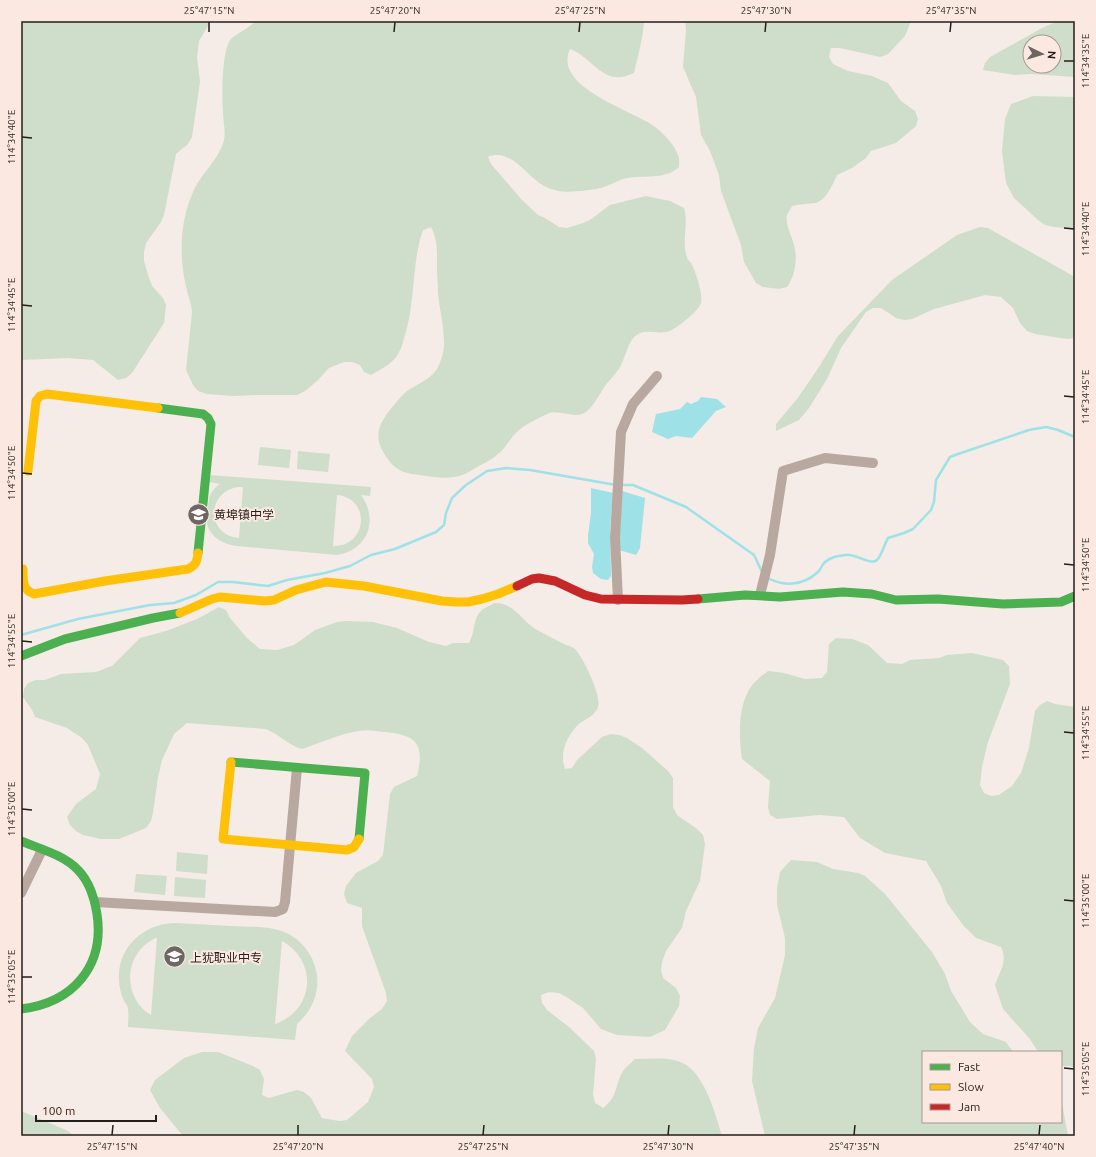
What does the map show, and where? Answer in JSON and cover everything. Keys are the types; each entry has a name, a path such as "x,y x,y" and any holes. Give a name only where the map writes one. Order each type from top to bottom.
{"street":[{"path":"618,600 615,538 621,432 633,404 657,376"},
{"path":"23,570 22,583 24,588 30,593 34,594 105,581 188,569 194,566 196,562 211,424 210,420 203,414 42,394 36,401 28,471"},
{"path":"760,596 770,555 784,471 825,458 872,463"},
{"path":"21,656 40,648 72,638 153,618 178,614 220,597 265,601 274,600 304,587 326,582 364,586 442,601 462,602 482,599 498,594 526,581 540,578 555,581 585,595 601,599 618,600 682,600 745,595 780,596 843,592 861,593 896,600 938,599 1003,604 1060,602 1075,596"},
{"path":"231,762 365,773 358,840 355,847 347,850 290,844 223,839 231,762"},
{"path":"95,902 275,912 283,909 285,902 297,768"},
{"path":"21,841 68,862 82,873 95,902 98,922 97,945 90,968 79,982 68,992 42,1005 21,1009"},
{"path":"21,893 42,850"}],"green space":[{"path":"21,21 211,21 199,41 197,57 200,82 192,137 188,144 176,154 164,215 161,222 146,243 144,252 144,261 152,286 163,298 166,305 164,323 132,373 126,378 118,380 93,360 68,358 21,360"},
{"path":"256,21 644,21 634,73 623,77 614,77 606,74 578,53 570,49 568,63 573,75 583,86 614,105 645,120 662,133 672,145 679,158 679,167 659,176 623,179 597,189 561,192 544,186 511,159 496,155 488,157 491,164 522,200 538,215 559,227 567,228 583,223 590,220 610,205 646,196 670,201 684,208 686,220 685,251 687,259 691,262 699,283 701,303 699,307 687,319 670,331 644,332 635,336 631,341 619,368 595,402 583,414 573,415 557,412 547,414 539,418 518,431 503,450 496,456 457,477 447,478 416,475 400,470 390,462 384,454 380,446 378,433 383,420 399,399 411,388 427,379 434,373 443,354 444,337 438,294 437,247 431,227 423,230 419,243 408,325 401,349 397,356 387,365 371,375 364,372 360,365 352,362 344,362 329,368 317,381 305,391 297,395 233,396 207,394 198,391 193,385 186,370 192,313 182,263 183,226 185,215 196,185 218,154 224,140 225,134 222,96 224,62 228,43 233,37"},
{"path":"685,21 911,21 905,36 888,54 880,57 840,48 831,48 829,57 833,64 848,71 872,76 888,83 901,101 915,111 918,119 916,126 896,143 871,151 866,158 852,168 837,175 829,192 819,202 792,206 787,214 787,219 795,250 796,262 794,273 787,287 779,289 763,287 756,283 744,262 741,245 721,191 719,175 710,151 701,135 696,97 683,67 686,30"},
{"path":"1058,21 1075,21 1075,77 1031,74 1062,74 1062,34 1031,34"},
{"path":"1022,39 1022,74 1031,74 1015,75 983,70 985,63 990,57"},
{"path":"1033,96 1075,97 1075,229 1045,225 1014,198 1006,183 1002,151 1005,119 1011,104"},
{"path":"980,227 988,228 1075,277 1075,338 1067,339 1035,334 1027,331 1020,323 1013,308 1001,297 985,295 934,309 912,319 904,320 896,318 881,308 873,308 866,312 841,348 827,379 809,408 799,420 776,431 776,424 797,399 838,336 892,280 957,235"},
{"path":"260,447 291,450 289,468 258,465"},
{"path":"298,451 330,454 328,472 297,469"},
{"path":"209,475 371,487 370,496 361,495 369,514 367,532 363,540 356,547 348,552 337,555 228,544 214,536 208,528 208,503 212,491 220,484 209,482","holes":["238,487 243,487 239,538 228,535 220,529 216,522 214,513 220,497 228,491","337,495 348,498 356,504 360,513 361,522 359,531 353,539 345,544 333,546"]},
{"path":"494,603 507,606 537,630 574,648 583,660 595,686 598,702 597,710 593,715 580,723 568,738 565,744 563,756 565,769 572,768 577,760 602,737 611,734 627,738 642,748 668,771 673,778 673,807 677,815 703,835 705,844 700,881 686,911 682,928 666,951 662,962 661,970 663,978 676,988 680,996 679,1006 665,1030 650,1037 617,1035 601,1029 583,1008 559,993 549,992 541,995 542,1003 547,1010 569,1027 594,1051 596,1059 593,1094 595,1103 603,1108 608,1104 614,1095 623,1071 635,1059 662,1059 678,1061 695,1073 702,1082 712,1104 722,1136 183,1136 160,1108 150,1090 155,1080 184,1058 202,1052 218,1052 260,1070 264,1079 262,1095 269,1098 297,1090 304,1092 311,1098 322,1118 339,1121 347,1120 368,1102 374,1087 372,1079 345,1051 352,1036 370,1018 382,1009 387,1001 386,993 362,926 362,908 347,903 344,894 346,886 356,873 378,861 383,855 390,794 394,787 417,776 420,756 419,749 416,743 411,739 396,733 365,730 358,731 344,734 302,749 292,745 266,729 187,723 174,734 162,760 153,813 151,821 146,828 119,839 101,839 83,835 76,831 70,825 67,817 76,804 96,789 100,774 88,745 82,738 67,728 35,717 23,697 24,689 28,683 36,680 45,680 61,674 96,672 112,666 140,638 166,631 197,619 219,607 226,610 230,618 247,638 260,649 277,650 294,645 315,630 337,622 346,621 373,622 397,628 429,642 446,646 453,643 469,643 478,615 483,609"},
{"path":"836,638 852,639 868,645 887,663 902,664 910,660 939,658 947,655 972,653 1003,660 1009,666 1010,684 988,742 982,767 980,785 984,793 991,796 999,795 1012,786 1021,773 1029,748 1035,711 1040,705 1047,701 1055,704 1075,707 1075,1068 1070,1066 1062,1066 1062,1051 1037,1051 1030,1039 1003,1009 995,985 1001,971 1004,957 1001,947 976,938 963,925 947,903 941,886 926,861 885,853 860,838 844,817 819,815 777,819 770,815 768,807 770,781 742,759 740,726 744,701 753,684 768,671 784,673 805,679 822,678 827,672 829,644"},
{"path":"177,852 208,855 207,874 176,871"},
{"path":"791,860 817,862 833,869 858,873 865,876 885,894 932,952 945,974 951,991 970,1022 983,1034 1006,1042 1012,1051 922,1051 922,1123 1062,1123 1062,1103 1068,1136 765,1136 752,1081 754,1048 758,1028 775,998 785,955 785,938 777,905 777,888 780,872"},
{"path":"136,874 167,876 165,895 134,892"},
{"path":"175,877 206,880 205,898 174,896"},
{"path":"174,923 264,927 282,931 303,945 315,967 317,975 317,989 316,995 307,1014 297,1024 295,1040 128,1027 128,1008 122,996 119,983 122,958 127,948 142,933 163,924","holes":["157,938 151,1015 141,1007 135,997 131,986 130,975 132,964 138,953 145,945","282,941 294,950 302,960 306,972 307,985 304,997 298,1008 288,1017 275,1024"]},
{"path":"21,1111 66,1130 75,1136 21,1136"}],"water":[{"path":"701,397 717,399 726,407 716,411 692,438 676,436 668,439 652,432 656,414 680,409 687,402 691,404 698,401"},
{"path":"591,488 613,493 610,530 611,576 608,580 601,579 593,573 592,567 594,554 588,543 591,513"},
{"path":"622,491 645,498 640,548 636,555 619,550"}],"waterway":[{"path":"766,577 786,584 793,584 812,577 819,571 825,562 834,557 849,555 867,561 877,560 888,538 913,529 931,510 934,502 936,480 950,457 1029,430 1046,427 1075,437"},
{"path":"21,635 78,619 150,605 174,603 196,595 218,582 268,586 287,580 325,573 350,566 371,555 395,549 436,532 444,525 446,513 452,498 466,485 487,471 506,468 530,470 616,485"},
{"path":"621,485 633,485 686,507 754,555 762,572"}],"traffic: fast":[{"path":"158,408 203,414 208,418 211,424 198,553"},
{"path":"698,599 745,595 780,597 843,592 872,594 896,600 938,599 1003,604 1061,602 1075,596"},
{"path":"21,656 65,639 180,613"},
{"path":"231,762 365,773 359,839"},
{"path":"21,841 59,856 82,874 91,890 95,902 98,933 96,950 90,966 81,979 70,990 56,999 21,1009"}],"traffic: slow":[{"path":"28,471 36,401 40,396 47,394 158,408"},
{"path":"23,569 23,581 25,587 34,594 105,581 188,569 196,563 198,553"},
{"path":"180,613 220,597 265,601 274,600 296,590 326,582 364,586 442,601 456,602 468,602 482,599 517,586"},
{"path":"231,762 223,839 347,850 354,847 359,839"}],"traffic: jam":[{"path":"517,586 532,579 539,578 555,581 585,595 601,599 698,599"}],"place":[{"name":"黄埠镇中学","path":"198,514"},
{"name":"上犹职业中专","path":"174,957"}]}
